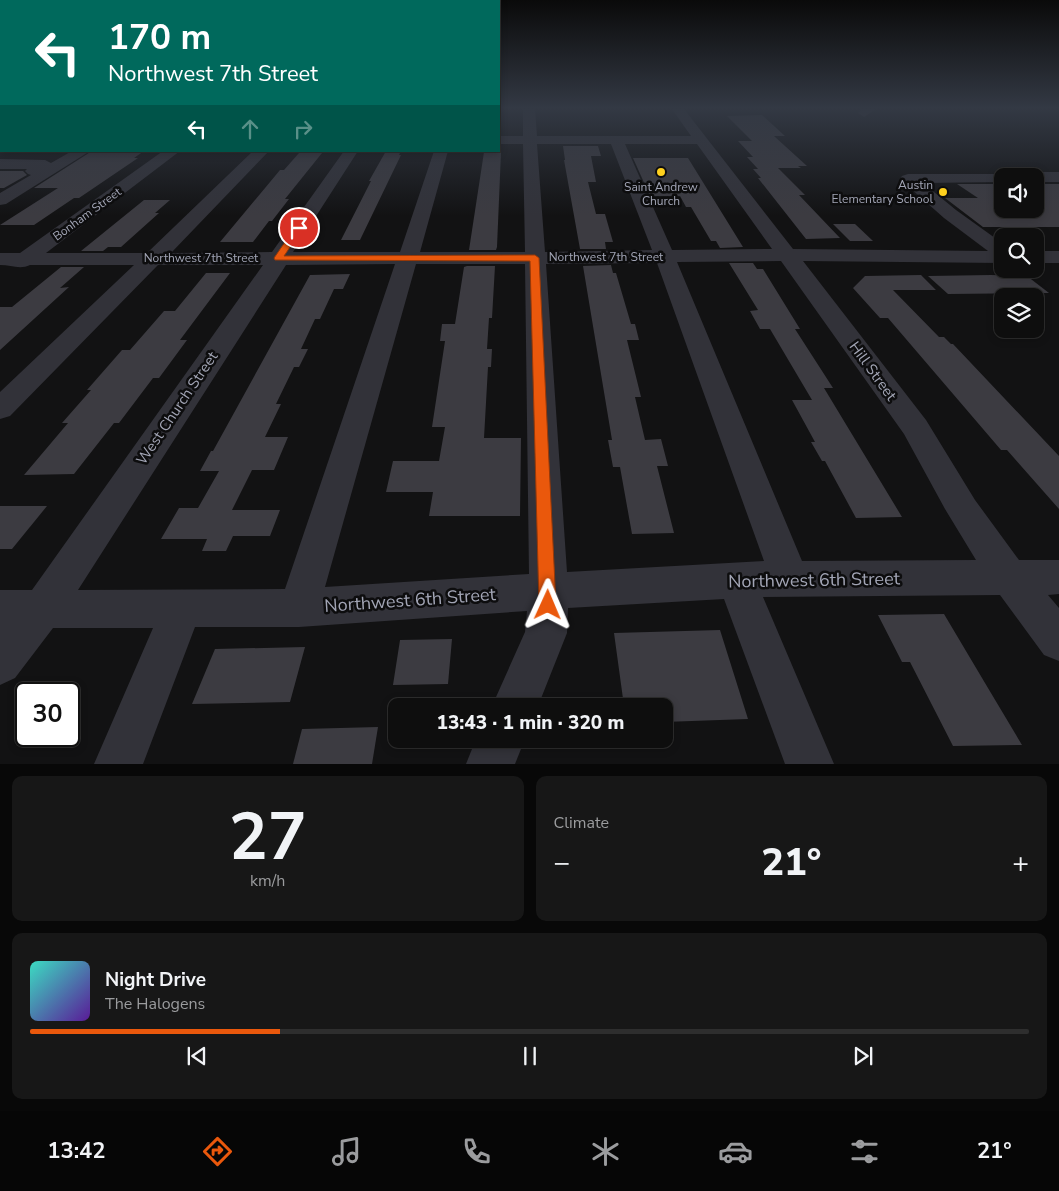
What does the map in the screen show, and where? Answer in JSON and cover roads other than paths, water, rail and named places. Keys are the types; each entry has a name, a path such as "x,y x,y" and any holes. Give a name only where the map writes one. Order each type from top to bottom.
{"street":[{"path":"518,698 546,633 549,591 530,145"},
{"path":"621,145 790,579"},
{"path":"659,145 696,149"},
{"name":"Hill Street","path":"694,145 788,255 934,456 962,510 1011,579 1059,640"},
{"path":"638,154 696,149"},
{"path":"0,157 39,156 48,152"},
{"path":"2,194 81,152"},
{"name":"Bonham Street","path":"0,277 172,152"},
{"path":"0,409 261,152"},
{"name":"West Church Street","path":"0,663 42,608 350,152"},
{"path":"298,608 441,152"},
{"path":"0,164 45,165 2,194"},
{"path":"994,177 908,179 950,214 994,246"},
{"path":"1044,177 1059,177"},
{"name":"Northwest 7th Street","path":"0,259 535,258 788,255 994,257"},
{"path":"1044,257 1059,257"},
{"name":"Northwest 6th Street","path":"0,609 298,608 549,591 737,581 1059,577"},
{"path":"737,581 810,764"},
{"path":"118,764 182,608"},
{"path":"490,764 497,748"}],"place":[{"name":"Saint Andrew Church","path":"661,172"},
{"name":"Austin Elementary School","path":"943,192"}]}
